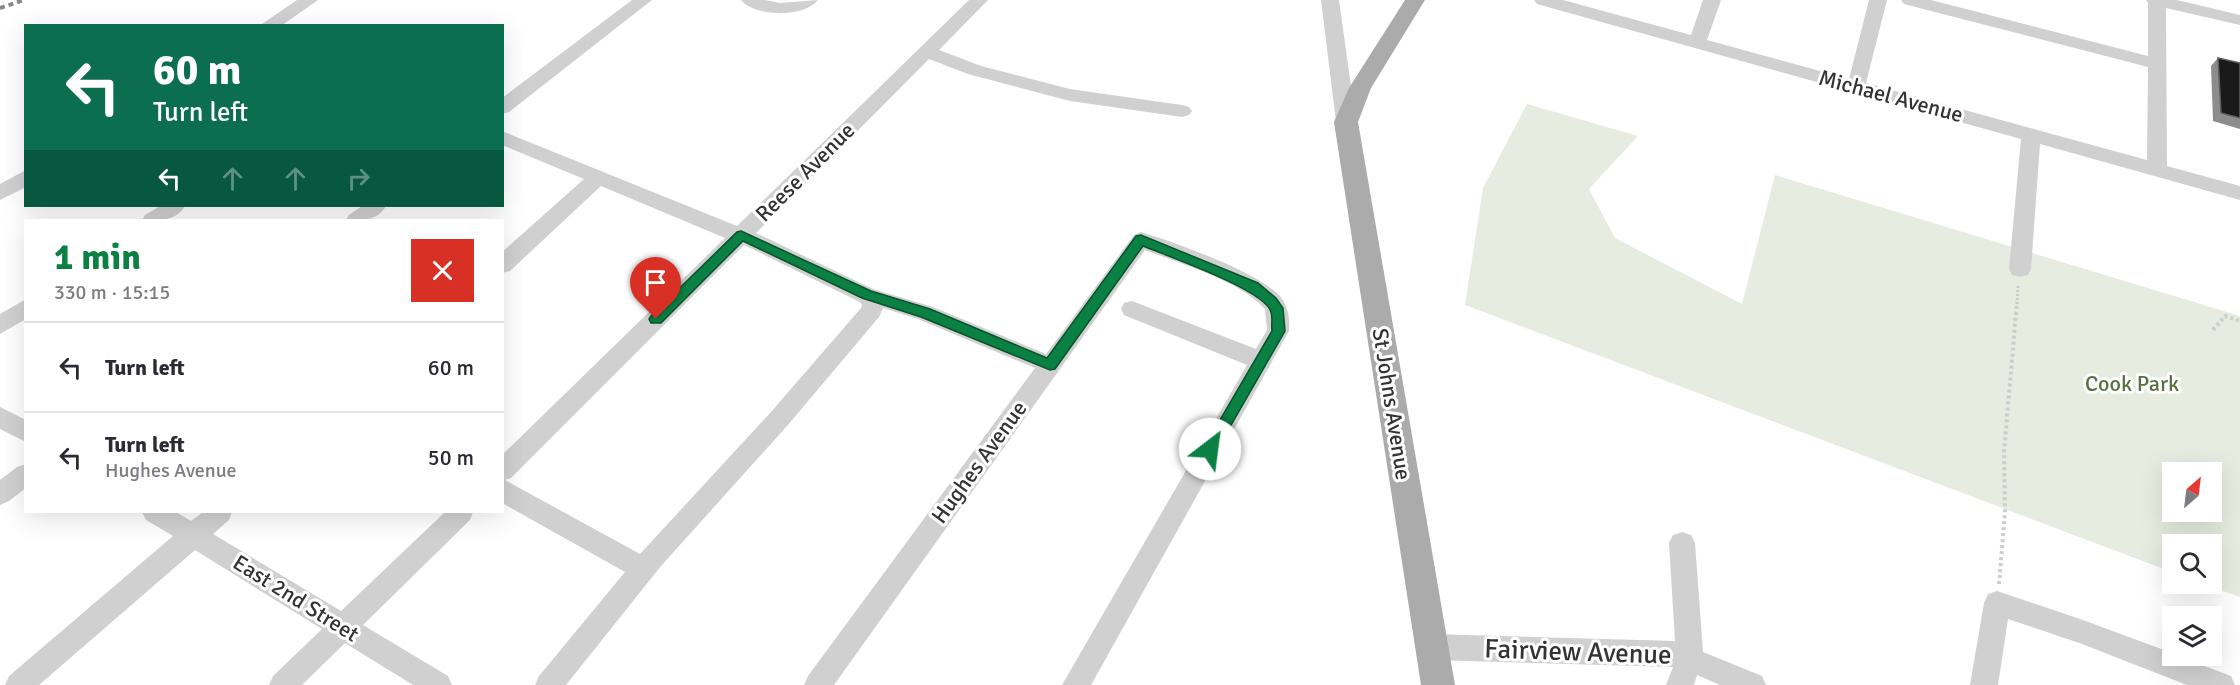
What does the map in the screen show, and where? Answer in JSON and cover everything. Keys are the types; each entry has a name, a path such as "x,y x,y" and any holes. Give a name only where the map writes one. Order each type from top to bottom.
{"main road":[{"path":"1346,122 1360,88 1415,0"},
{"name":"St Johns Avenue","path":"1346,122 1438,685"}],"street":[{"path":"271,24 309,0"},
{"path":"504,106 644,0"},
{"path":"750,0 779,9 792,8 809,0"},
{"name":"Reese Avenue","path":"504,469 979,0"},
{"path":"1330,0 1346,122"},
{"name":"Michael Avenue","path":"1543,0 2240,193"},
{"path":"1696,43 1712,0"},
{"path":"1856,87 1878,0"},
{"path":"1910,0 2157,64"},
{"path":"2157,170 2156,0 2240,20"},
{"path":"927,52 975,70 1070,95 1182,111"},
{"path":"2020,269 2031,135"},
{"path":"504,138 741,235 866,295 925,313 1050,365"},
{"path":"504,263 599,176"},
{"path":"0,193 24,178"},
{"path":"154,219 173,207"},
{"path":"357,219 375,207"},
{"name":"Hughes Avenue","path":"818,685 1141,240 1254,287 1272,301 1278,312 1278,331 1261,361"},
{"path":"549,685 644,569 779,419 871,311 873,302 866,295"},
{"path":"0,325 24,308"},
{"path":"1077,685 1261,361 1132,309"},
{"path":"0,417 24,431"},
{"path":"0,494 24,476"},
{"path":"504,491 644,569"},
{"name":"East 2nd Street","path":"157,513 438,685"},
{"path":"19,685 219,513"},
{"path":"283,685 460,513"},
{"path":"1680,685 1690,658 1682,543"},
{"path":"1984,685 1997,603 2083,632 2221,685"},
{"name":"Fairview Avenue","path":"1433,647 1667,652 1690,658 1752,685"}],"path":[{"path":"1997,603 2005,512 2004,452 2020,269"},
{"path":"2213,330 2225,316 2240,321"}],"green space":[{"name":"Cook Park","path":"1527,104 1638,136 1589,189 1615,238 1742,304 1775,175 2240,316 2240,597 2222,591 2222,534 2162,534 2162,568 1465,305 1483,188"}],"building":[{"path":"2218,58 2240,63 2240,118 2221,113"}],"railway":[{"path":"0,8 24,0"}],"route":[{"path":"656,319 741,235 866,295 925,313 1050,365 1141,240 1254,287 1272,301 1278,312 1278,331 1210,449"}]}
